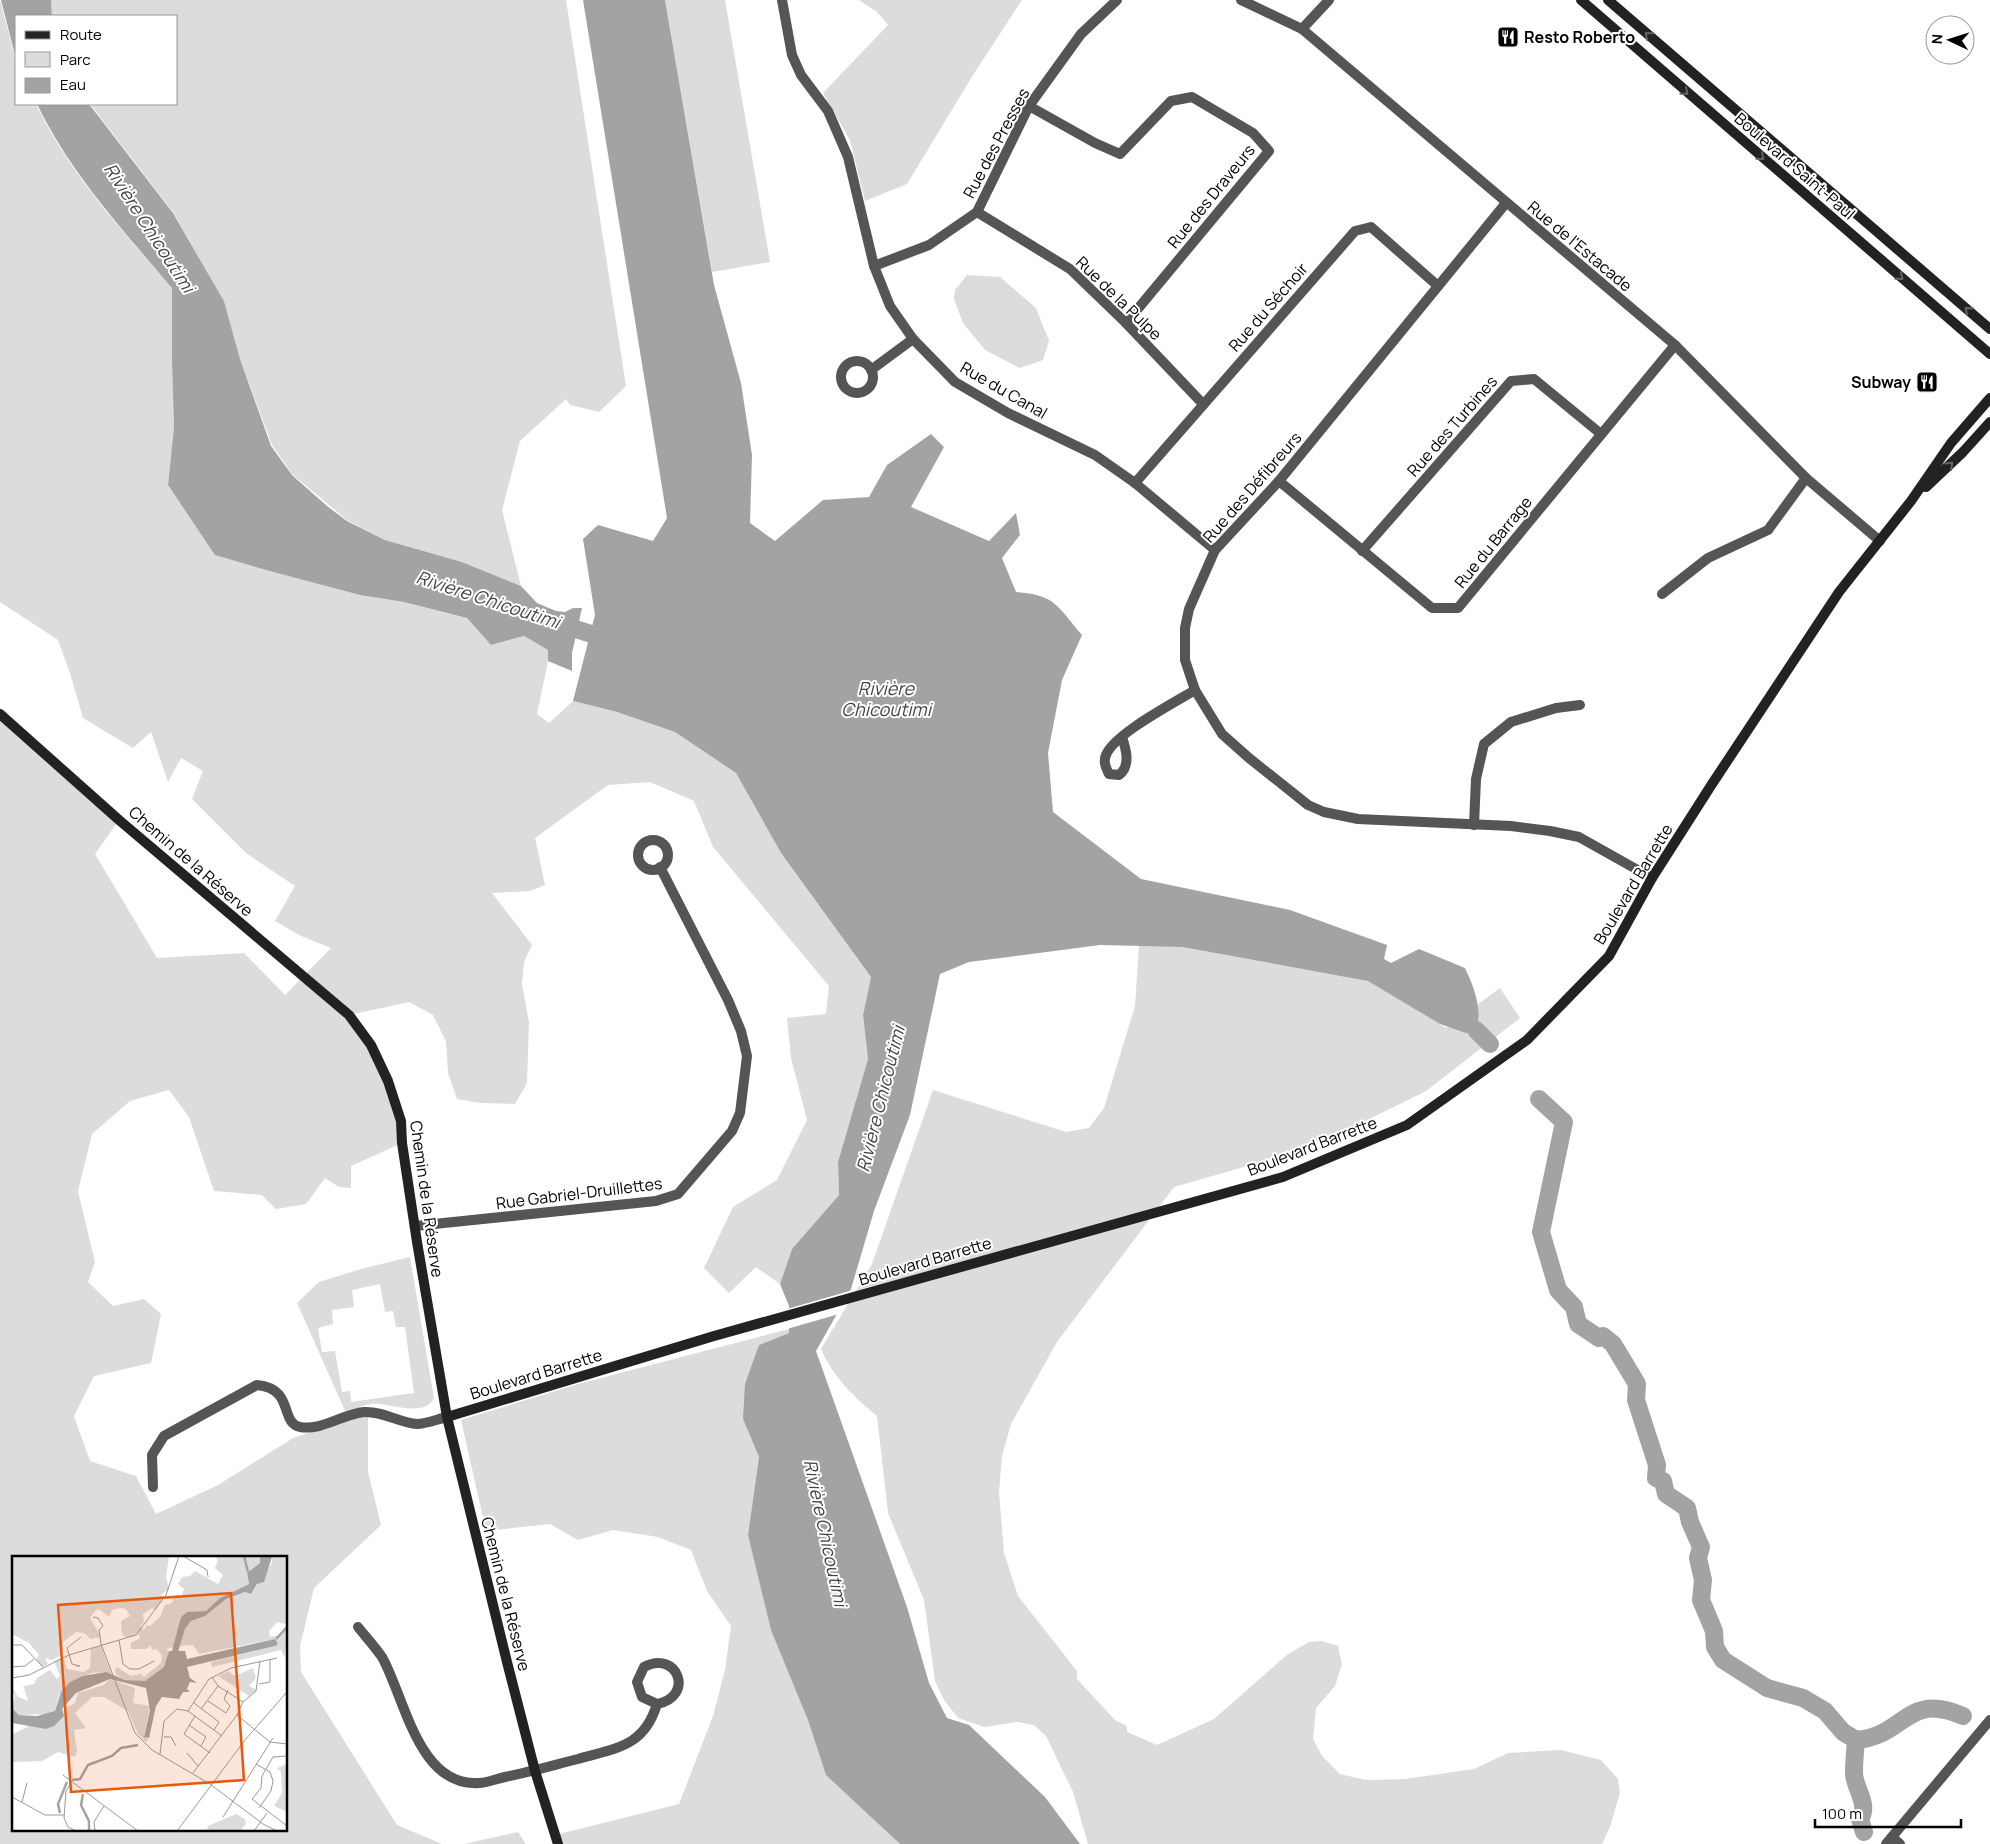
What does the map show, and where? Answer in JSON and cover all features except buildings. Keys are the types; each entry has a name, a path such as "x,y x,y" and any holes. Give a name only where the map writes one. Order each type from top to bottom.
{"street":[{"name":"Rue du Canal","path":"782,0 792,55 801,75 828,111 848,156 874,266 890,306 913,339 955,382 1008,413 1095,455 1136,483 1214,550"},
{"name":"Rue des Presses","path":"874,266 929,246 977,212 1029,106 1081,34 1117,0"},
{"name":"Rue de l'Estacade","path":"1241,0 1302,29 1675,345 1806,478 1880,541"},
{"path":"1302,29 1329,0"},
{"name":"Boulevard Saint-Paul","path":"1581,0 1990,354"},
{"name":"Boulevard Saint-Paul","path":"1608,0 1990,329"},
{"name":"Rue des Draveurs","path":"1029,106 1095,143 1120,154 1171,101 1192,97 1253,134 1269,151 1126,323"},
{"name":"Rue des Défibreurs","path":"1506,203 1279,481 1214,550 1189,609 1185,628 1185,660 1195,690 1222,734 1308,805 1324,812 1358,819 1511,826 1579,837 1652,878"},
{"name":"Rue de la Pulpe","path":"977,212 1070,269 1126,323 1203,404"},
{"name":"Rue du Séchoir","path":"1136,483 1355,230 1371,227 1438,286"},
{"path":"871,370 913,339"},
{"name":"Rue du Barrage","path":"1279,481 1432,608 1458,608 1675,345"},
{"name":"Rue des Turbines","path":"1362,551 1511,381 1534,379 1601,434"},
{"name":"Boulevard Barrette","path":"447,1417 714,1336 1283,1177 1407,1125 1527,1040 1609,956 1652,878 1839,592 1911,502 1951,443 1990,398"},
{"name":"Boulevard Barrette","path":"1911,502 1963,452 1990,422"},
{"path":"1662,594 1708,558 1768,530 1806,478"},
{"path":"1122,737 1195,690"},
{"path":"1474,825 1476,779 1484,744 1511,722 1556,708 1580,705"},
{"name":"Chemin de la Réserve","path":"0,714 119,820 349,1015 371,1046 388,1080 401,1121 402,1143 447,1417 536,1770 558,1844"},
{"name":"Rue Gabriel-Druillettes","path":"415,1226 656,1201 669,1198 678,1194 732,1131 740,1113 745,1082 747,1056 741,1031 713,966 660,868"},
{"path":"153,1488 152,1455 164,1436 257,1385 271,1387 278,1392 292,1423 299,1427 312,1427 363,1412 385,1414 416,1424 447,1417"},
{"path":"358,1627 381,1657 426,1755 440,1772 458,1780 478,1783 536,1770 620,1747 637,1739 654,1713 656,1704"},
{"path":"659,1662 667,1664 675,1670 679,1684 672,1699 656,1704 642,1697 637,1682 644,1667 659,1662"},
{"path":"1893,1842 1990,1720"}],"green space":[{"path":"0,0 15,57 15,105 37,105 49,129 80,178 116,223 173,288 172,363 174,427 168,485 215,554 273,572 360,595 404,602 467,618 491,645 524,636 548,650 548,661 537,714 549,723 573,701 617,712 675,732 736,773 781,853 871,977 863,1015 868,1059 838,1162 839,1195 792,1249 780,1284 756,1267 729,1293 704,1268 733,1207 777,1180 807,1120 791,1058 787,1018 826,1014 829,986 713,847 694,801 650,782 608,785 535,838 545,885 530,891 492,893 532,945 524,962 522,984 529,1022 527,1083 515,1104 481,1103 457,1099 448,1073 446,1041 433,1015 409,1002 349,1015 388,1081 402,1143 351,1166 351,1188 339,1187 325,1178 306,1204 276,1209 262,1195 214,1191 189,1117 169,1090 130,1101 92,1134 78,1191 95,1262 88,1282 113,1306 144,1299 161,1314 151,1363 94,1376 74,1416 90,1461 136,1476 156,1514 218,1485 293,1438 349,1419 368,1416 368,1472 381,1525 314,1588 300,1646 301,1672 397,1825 442,1844 0,1844 0,714 119,820 95,854 157,958 244,953 285,995 331,948 301,936 275,921 295,886 246,853 192,799 203,771 181,758 168,782 151,732 133,748 83,718 58,640 0,602"},
{"path":"51,0 566,0 626,386 599,412 570,405 566,399 520,441 502,510 521,586 462,562 385,540 347,520 292,474 272,445 240,359 224,301 173,212 91,105 178,105 178,15 52,15"},
{"path":"665,0 725,0 770,262 712,272"},
{"path":"859,0 1022,0 973,75 907,184 865,201 850,140 823,93 888,25 877,12"},
{"path":"967,275 1000,277 1036,308 1049,341 1043,360 1020,368 985,350 963,323 954,299 955,290"},
{"path":"1139,945 1190,947 1370,980 1446,1028 1500,988 1520,1018 1426,1091 1341,1133 1261,1162 1174,1187 1057,1342 1011,1424 1002,1456 999,1492 1004,1553 1018,1596 1077,1671 1077,1679 1115,1720 1127,1726 1127,1732 1157,1745 1214,1719 1288,1654 1309,1642 1321,1641 1338,1646 1342,1664 1335,1686 1316,1708 1313,1739 1322,1756 1340,1774 1366,1780 1405,1779 1474,1769 1508,1753 1561,1750 1601,1760 1618,1779 1620,1793 1610,1827 1602,1844 1088,1844 1073,1792 1046,1736 1034,1725 1017,1722 984,1727 958,1718 944,1700 935,1681 924,1600 888,1513 877,1416 845,1386 832,1369 821,1349 872,1264 933,1090 1066,1132 1089,1128 1104,1108 1135,1006"},
{"path":"410,1257 434,1398 422,1408 414,1409 371,1404 361,1406 346,1413 297,1303 319,1282","holes":["380,1284 385,1312 393,1311 396,1327 405,1327 414,1393 351,1402 350,1391 342,1392 335,1351 322,1352 318,1328 333,1324 332,1310 354,1307 352,1290"]},
{"path":"789,1329 789,1333 759,1345 743,1419 759,1457 748,1535 826,1774 900,1844 558,1844 555,1835 679,1804 713,1716 725,1670 731,1626 707,1591 691,1550 658,1537 613,1530 578,1540 550,1524 486,1531 461,1420 578,1384"},
{"path":"518,1832 526,1844 464,1844"}],"water":[{"path":"1,0 51,0 52,15 15,15 15,55"},
{"name":"Rivière Chicoutimi","path":"583,0 665,0 714,285 741,383 752,455 750,523 775,541 823,500 869,497 887,465 931,434 944,447 911,507 989,541 1016,513 1020,535 1002,558 1016,592 1048,599 1061,609 1082,635 1062,680 1048,753 1053,812 1141,879 1290,910 1387,945 1384,959 1391,963 1419,949 1465,968 1472,983 1479,1015 1476,1030 1466,1033 1440,1024 1368,981 1183,947 1100,945 969,962 940,974 910,1115 874,1211 851,1289 816,1351 907,1607 929,1683 947,1718 969,1725 1045,1797 1080,1844 900,1844 826,1775 808,1720 771,1630 748,1535 759,1457 743,1419 745,1384 759,1345 789,1333 789,1306 780,1284 792,1249 839,1195 838,1162 868,1059 863,1015 871,977 781,853 736,773 675,732 617,712 573,701 595,615 583,539 598,525 653,541 667,518"},
{"name":"Rivière Chicoutimi","path":"38,105 90,105 173,213 224,301 240,359 271,446 292,475 347,521 385,540 462,562 521,586 537,603 556,611 565,612 573,608 582,608 572,653 572,671 548,661 548,650 524,636 491,645 467,618 404,602 360,595 215,555 168,485 174,427 172,288 81,177 50,129"}],"pier":[{"path":"853,1290 839,1314 787,1329 787,1309"}],"waterway":[{"name":"Rivière Chicoutimi","path":"554,622 613,641"},
{"path":"1476,1030 1490,1044"},
{"path":"1539,1099 1564,1122 1541,1232 1558,1290 1574,1307 1578,1324 1599,1338 1603,1336 1613,1344 1637,1384 1636,1400 1657,1465 1656,1478 1663,1481 1666,1494 1687,1508 1690,1522 1701,1547 1698,1558 1703,1580 1701,1600 1714,1631 1715,1647 1723,1660 1767,1688 1803,1698 1825,1711 1843,1732 1856,1740 1854,1773 1862,1802 1863,1813 1860,1819 1864,1832"},
{"path":"1856,1740 1873,1737 1907,1717 1929,1709 1944,1710 1963,1716"}],"place":[{"name":"Resto Roberto","path":"1508,37"},
{"name":"Subway","path":"1927,382"}]}
